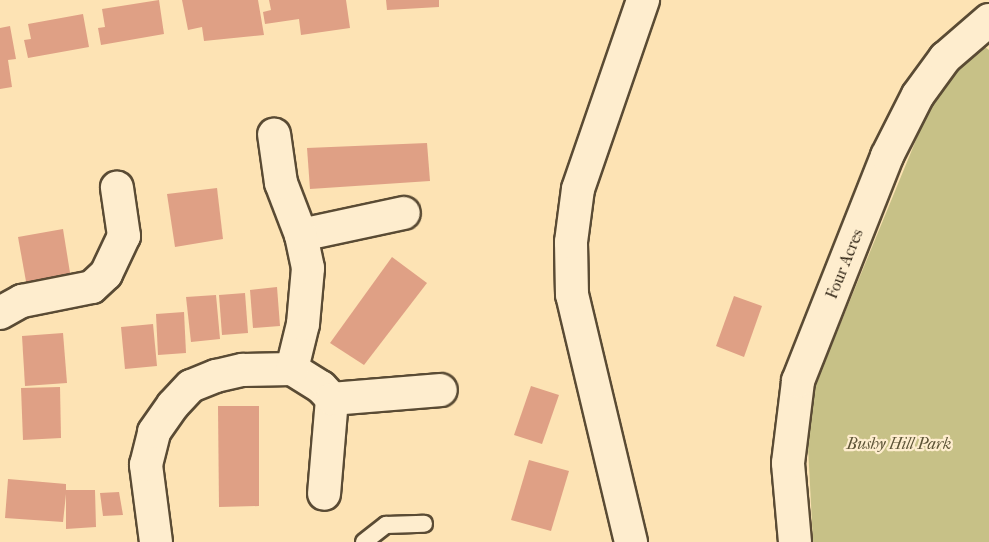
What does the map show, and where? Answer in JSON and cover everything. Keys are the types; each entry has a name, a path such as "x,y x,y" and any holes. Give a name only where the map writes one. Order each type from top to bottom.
{"street":[{"path":"631,542 572,295 571,242 578,189 643,0"},
{"name":"Four Acres","path":"795,542 788,463 798,381 887,156 918,95 945,58 989,20"},
{"path":"274,134 281,183 302,235 308,268 303,324 292,369"},
{"path":"0,313 22,301 92,287 106,274 124,236 117,189"},
{"path":"302,235 404,213"},
{"path":"156,542 146,465 154,432 173,405 191,386 216,376 243,370 292,369 321,387 332,399 324,494"},
{"path":"332,399 441,390"}],"lane":[{"path":"364,542 386,525 424,524"}],"green space":[{"name":"Bushy Hill Park","path":"985,47 989,50 989,542 813,542 808,447 814,388 937,89 957,64"}],"building":[{"path":"159,0 164,34 101,45 98,28 105,27 102,9"},
{"path":"182,0 258,0 264,35 204,41 202,27 188,30"},
{"path":"269,0 346,0 350,28 301,35 299,19 265,24 263,12 271,10"},
{"path":"386,0 439,0 439,7 387,10"},
{"path":"83,14 89,47 28,58 24,40 31,39 28,24"},
{"path":"10,26 16,59 8,60 12,87 0,89 0,28"},
{"path":"427,143 430,181 310,189 307,148"},
{"path":"217,188 223,239 175,247 167,194"},
{"path":"63,229 71,279 27,287 18,237"},
{"path":"392,257 427,283 364,365 330,343"},
{"path":"277,287 280,326 253,328 250,290"},
{"path":"245,293 248,333 222,335 219,295"},
{"path":"216,295 220,339 191,342 186,297"},
{"path":"734,296 762,306 744,357 716,346"},
{"path":"184,312 186,353 158,355 156,314"},
{"path":"153,324 157,366 125,369 121,327"},
{"path":"63,333 67,383 25,386 22,336"},
{"path":"531,386 559,395 542,444 514,435"},
{"path":"60,387 61,438 23,440 21,388"},
{"path":"218,406 259,406 259,506 219,507"},
{"path":"529,460 569,471 551,531 511,520"},
{"path":"8,479 66,484 66,490 95,490 96,527 66,529 66,494 63,522 5,518"},
{"path":"119,492 123,515 103,516 100,493"}]}
